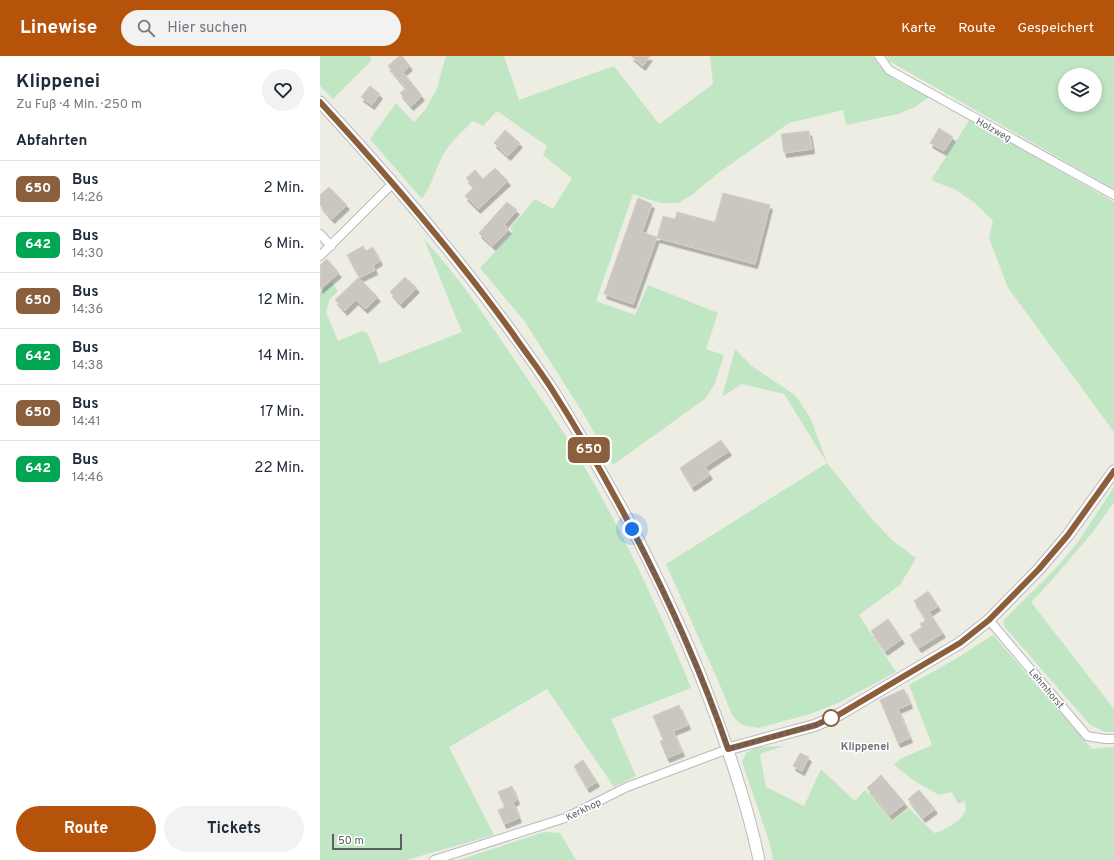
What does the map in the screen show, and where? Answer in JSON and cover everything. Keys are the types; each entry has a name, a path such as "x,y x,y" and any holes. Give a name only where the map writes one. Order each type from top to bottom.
{"main road":[{"path":"320,102 416,210 491,304 551,387 606,478 652,567 696,662 728,749 743,796 759,860"},
{"path":"728,749 816,725 840,714 960,643 989,620 1039,569 1068,535 1114,471"}],"street":[{"name":"Holzweg","path":"879,56 889,70 1114,196"},
{"path":"320,256 393,183"},
{"path":"320,234 331,246"},
{"name":"Lehmhorst","path":"989,620 1087,736 1114,739"},
{"name":"Kerkhop","path":"434,860 565,818 627,787 728,749"}],"green space":[{"path":"320,56 370,56 371,61 333,99 320,86"},
{"path":"446,56 504,56 519,100 614,66 659,124 713,84 710,56 873,56 883,70 890,76 929,97 915,107 898,114 846,125 843,110 789,123 717,174 692,195 678,203 660,203 633,194 596,301 635,315 648,285 718,313 706,349 724,355 715,383 706,398 613,465 583,413 525,322 480,268 513,232 510,228 535,199 553,209 572,178 543,155 547,146 497,111 483,126 473,121 452,142 442,157 422,199 370,139 396,103 414,122 425,110 438,87"},
{"path":"887,56 1114,56 1114,189 889,61"},
{"path":"970,119 1114,202 1114,432 1008,288 989,238 993,221 975,203 956,190 931,180"},
{"path":"424,239 450,269 485,317 584,465 606,505 657,609 691,688 611,719 636,776 614,787 547,689 449,747 494,835 406,860 320,860 320,292 332,282 338,291 330,299 326,312 338,341 362,331 368,334 380,364 462,332"},
{"path":"735,349 753,367 795,395 810,417 827,463 784,394 742,384 722,397"},
{"path":"827,463 871,518 892,540 916,558 900,585 859,615 896,672 838,703 810,714 758,728 742,725 733,717 666,564"},
{"path":"1114,487 1114,502 1093,532 1031,602 1114,709 1114,732 1105,732 1090,725 1004,626 1004,620 1057,567 1078,542"},
{"path":"993,635 1092,749 1114,747 1114,860 773,860 770,844 742,762 746,753 757,747 784,746 760,754 766,787 804,806 821,769 855,801 865,790 893,821 909,808 934,833 944,830 954,824 962,816 966,808 965,801 958,804 952,792 939,795 913,780 894,765 900,759 932,745 909,685 954,660"},
{"path":"544,832 560,833 576,860 459,860"}],"building":[{"path":"399,56 402,56 410,66 403,72 422,96 411,106 400,93 406,88 388,66"},
{"path":"631,56 650,56 643,66"},
{"path":"370,86 380,94 372,105 361,97"},
{"path":"939,128 953,137 944,151 930,143"},
{"path":"505,130 520,143 508,156 494,143"},
{"path":"809,131 812,149 784,153 781,134"},
{"path":"495,168 508,181 478,209 465,196 474,187 466,178 475,170 483,179"},
{"path":"329,187 347,205 332,219 320,205 320,195"},
{"path":"723,193 770,205 755,264 657,238 663,216 675,219 677,212 715,222"},
{"path":"638,198 652,204 642,232 657,237 633,304 604,294"},
{"path":"507,202 517,210 504,225 509,229 493,246 479,233"},
{"path":"363,246 366,251 373,247 380,261 373,265 375,270 359,278 378,297 365,309 356,300 345,311 335,300 359,277 347,255"},
{"path":"327,259 339,273 320,289 320,265"},
{"path":"405,277 417,288 401,304 390,292"},
{"path":"721,440 729,451 705,467 710,475 692,487 680,468"},
{"path":"928,591 938,606 929,612 943,633 919,648 910,635 922,627 920,624 926,620 914,601"},
{"path":"888,619 902,639 885,651 871,631"},
{"path":"904,689 910,704 898,709 910,738 898,743 880,700"},
{"path":"679,705 688,725 673,731 682,752 667,758 660,741 663,740 653,716"},
{"path":"800,753 809,757 802,771 793,766"},
{"path":"583,760 597,782 587,788 574,766"},
{"path":"881,775 905,803 890,815 867,788"},
{"path":"512,786 517,800 513,802 519,818 504,824 498,810 505,807 498,792"},
{"path":"919,790 935,809 923,818 908,799"}],"bus line":[{"name":"650","path":"320,102 367,152 482,291 551,387 606,478 652,567 693,655 728,749 816,725 840,714 932,661 960,643 989,620 1039,569 1068,535 1114,471"}],"district":[{"name":"Klippenei","path":"865,746"}],"route":[{"path":"632,529 652,567 693,655 728,749 816,725 831,718"}]}
